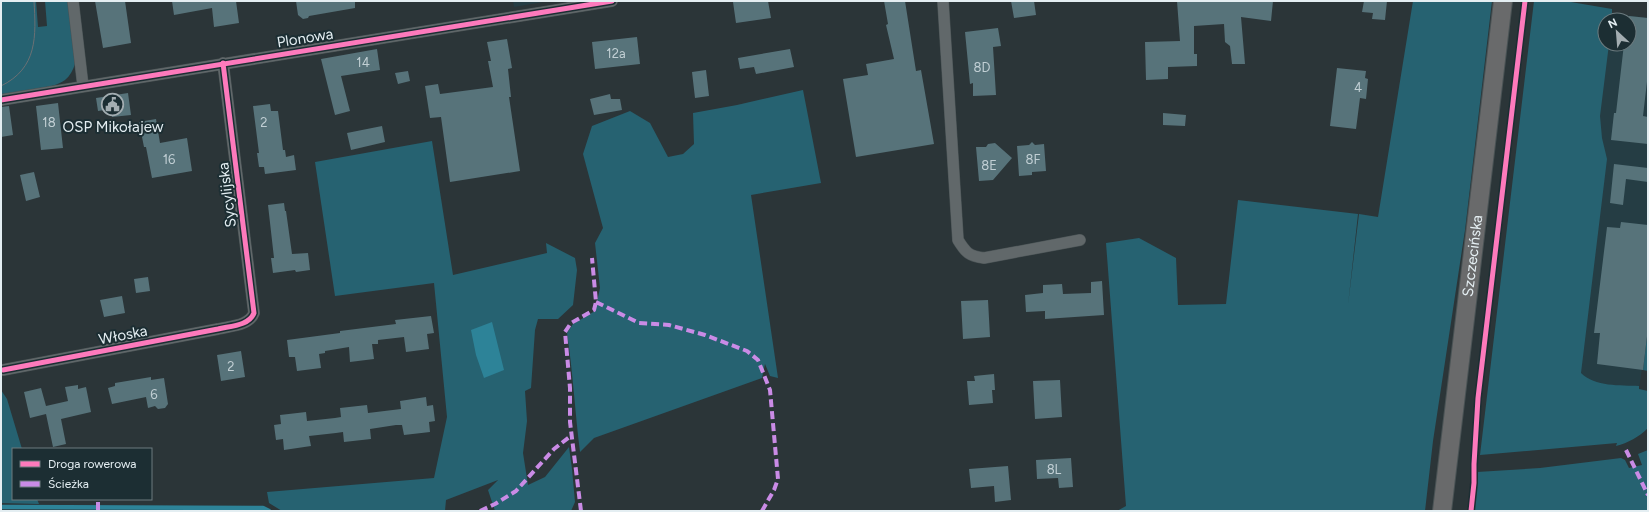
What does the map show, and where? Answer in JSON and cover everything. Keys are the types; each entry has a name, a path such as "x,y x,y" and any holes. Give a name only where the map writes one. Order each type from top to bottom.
{"main road":[{"name":"Szczecińska","path":"1442,511 1503,1"}],"street":[{"path":"73,1 83,86"},
{"name":"Plonowa","path":"1,100 612,1"},
{"path":"943,1 958,240 964,250 972,257 984,258 1080,240"},
{"name":"Sycylijska","path":"223,63 254,313 252,318 247,322"},
{"name":"Włoska","path":"3,370 247,322"}],"shaded area":[{"path":"1,1 36,1 38,27 47,26 45,1 68,1 75,64 71,73 65,80 53,86 1,95"},
{"path":"513,1 549,1 514,7"},
{"path":"1413,1 1492,1 1465,230 1433,441 1425,511 1117,511 1126,506 1106,243 1139,238 1176,258 1178,305 1226,304 1238,200 1358,214 1348,305 1359,214 1378,217"},
{"path":"1534,1 1565,1 1612,9 1612,12 1597,12 1597,52 1608,52 1600,116 1602,138 1607,159 1581,373 1587,378 1600,383 1639,386 1639,389 1648,391 1648,428 1633,439 1616,446 1617,443 1480,455"},
{"path":"1637,17 1648,18 1648,328 1639,389 1567,381 1604,52 1637,52"},
{"path":"803,90 821,183 751,195 778,378 770,376 765,364 762,378 594,438 580,452 567,333 573,324 595,311 600,288 595,243 603,228 583,154 592,126 630,111 650,123 668,157 683,154 694,144 693,113"},
{"path":"432,141 453,275 547,253 546,243 575,258 577,270 573,305 558,319 538,319 535,330 531,388 525,391 527,421 523,453 528,485 545,477 569,447 575,502 571,511 495,511 488,490 498,480 446,500 445,511 282,511 269,503 267,492 434,478 447,417 434,283 335,296 315,162"},
{"path":"492,322 504,370 484,378 476,355 471,330"},
{"path":"1648,328 1648,371 1643,370"},
{"path":"1,390 7,399 22,448 12,448 12,500 37,500 39,504 1,503"},
{"path":"1648,450 1648,511 1474,511 1477,488 1477,472 1540,468 1621,458 1625,460 1629,468 1642,465 1638,454"}],"building":[{"path":"95,1 125,1 131,43 103,48"},
{"path":"172,1 236,1 239,23 214,27 212,8 174,15"},
{"path":"296,1 355,1 355,8 309,16 308,18 303,19 298,15"},
{"path":"768,1 771,18 736,23 733,2"},
{"path":"884,1 905,1 916,71 921,70 934,144 856,157 843,79 868,75 866,64 894,59 886,25 888,24"},
{"path":"1011,1 1034,1 1036,15 1014,18"},
{"path":"1177,1 1273,1 1271,21 1241,17 1245,64 1232,64 1230,46 1225,42 1224,24 1194,26 1194,54 1197,54 1197,66 1168,67 1168,79 1146,80 1145,42 1180,41"},
{"path":"1364,1 1387,1 1385,20 1372,19 1373,13 1362,12"},
{"path":"1637,17 1648,18 1648,73 1643,116 1648,117 1648,144 1611,140 1614,113 1616,113 1623,52 1637,52"},
{"path":"998,28 1001,46 993,47 996,95 973,96 973,83 970,84 965,32"},
{"path":"637,37 640,64 595,69 592,42"},
{"path":"507,39 512,68 508,69 511,97 509,97 520,171 450,182 441,117 430,118 425,86 438,84 440,94 493,87 488,61 491,61 487,42"},
{"path":"377,49 380,70 341,76 350,111 335,115 321,59"},
{"path":"790,49 794,67 756,74 754,67 740,69 738,58"},
{"path":"1337,68 1366,71 1365,78 1368,79 1366,99 1360,98 1356,129 1330,126"},
{"path":"706,70 709,96 695,98 692,72"},
{"path":"408,71 410,81 398,84 395,73"},
{"name":"OSP Mikołajew","path":"128,93 131,115 112,117 111,109 98,111 96,98"},
{"path":"610,94 611,99 620,99 622,110 594,115 590,99"},
{"path":"58,103 63,148 41,150 36,106"},
{"path":"270,104 271,111 278,111 283,150 285,150 286,157 294,155 296,170 265,174 264,167 259,167 257,153 259,153 253,106"},
{"path":"9,106 13,135 1,137 1,107"},
{"path":"1163,113 1186,115 1185,126 1163,125"},
{"path":"156,119 160,143 187,138 192,171 152,178 139,122"},
{"path":"382,126 385,142 351,150 347,133"},
{"path":"1032,142 1035,145 1044,144 1046,171 1032,172 1032,175 1019,176 1017,146 1029,145"},
{"path":"995,143 1012,158 993,180 979,181 976,147 986,147 988,144"},
{"path":"1614,164 1648,168 1648,182 1626,179 1623,205 1610,203"},
{"path":"34,172 40,197 26,201 20,175"},
{"path":"284,203 292,254 308,253 310,270 296,272 295,270 273,273 271,258 274,258 268,205"},
{"path":"1621,222 1648,225 1648,328 1643,370 1597,364 1600,333 1594,333 1607,227 1620,228"},
{"path":"148,277 150,291 136,293 134,279"},
{"path":"1102,281 1104,315 1045,319 1045,311 1026,312 1025,295 1043,293 1043,285 1062,284 1063,294 1091,293 1091,282"},
{"path":"122,296 125,313 104,317 100,300"},
{"path":"988,300 990,337 963,339 961,301"},
{"path":"431,316 434,333 427,334 429,349 406,352 404,337 378,340 378,344 372,344 374,359 350,362 349,347 325,351 325,353 319,354 321,368 297,371 295,357 289,357 287,340 340,333 340,331 396,324 395,320"},
{"path":"241,351 245,377 221,381 217,355"},
{"path":"994,374 995,390 992,390 993,403 969,405 967,381 975,381 974,376"},
{"path":"151,377 151,380 164,378 168,404 165,408 158,409 155,406 148,408 146,397 112,404 108,388 115,386 115,383"},
{"path":"1060,380 1062,417 1035,419 1033,381"},
{"path":"78,385 78,389 86,387 91,412 61,419 66,444 53,447 46,414 30,418 24,392 41,388 46,406 68,401 65,387"},
{"path":"426,397 427,406 433,405 435,421 429,422 430,432 404,435 402,425 396,425 370,429 371,439 344,442 343,432 309,436 311,446 284,450 283,439 276,440 274,425 281,424 280,415 306,412 307,421 335,418 341,417 340,408 367,405 368,413 401,409 400,401"},
{"path":"1071,458 1073,487 1059,488 1058,478 1037,479 1036,460"},
{"path":"1008,466 1011,500 995,502 994,486 971,488 969,469"}],"waterway":[{"path":"1,507 263,508 269,511"}],"tram line":[{"path":"1,86 13,79 22,70 32,50 35,27 34,1"}],"marked path":[{"path":"581,511 570,422 570,388 565,332 571,323 594,310 596,302 592,258"},
{"path":"596,302 639,323 669,325 705,335 747,351 758,360 770,390 778,479 774,490 762,511"},
{"path":"480,511 516,491 554,449 572,435"},
{"path":"1626,450 1648,495"},
{"path":"98,502 98,511"}],"cycle path":[{"path":"1,100 612,1"},
{"path":"1471,511 1474,483 1478,398 1525,1"},
{"path":"3,370 233,326 244,323 252,317 254,313 223,63"}],"place":[{"name":"OSP Mikołajew","path":"113,104"}]}
